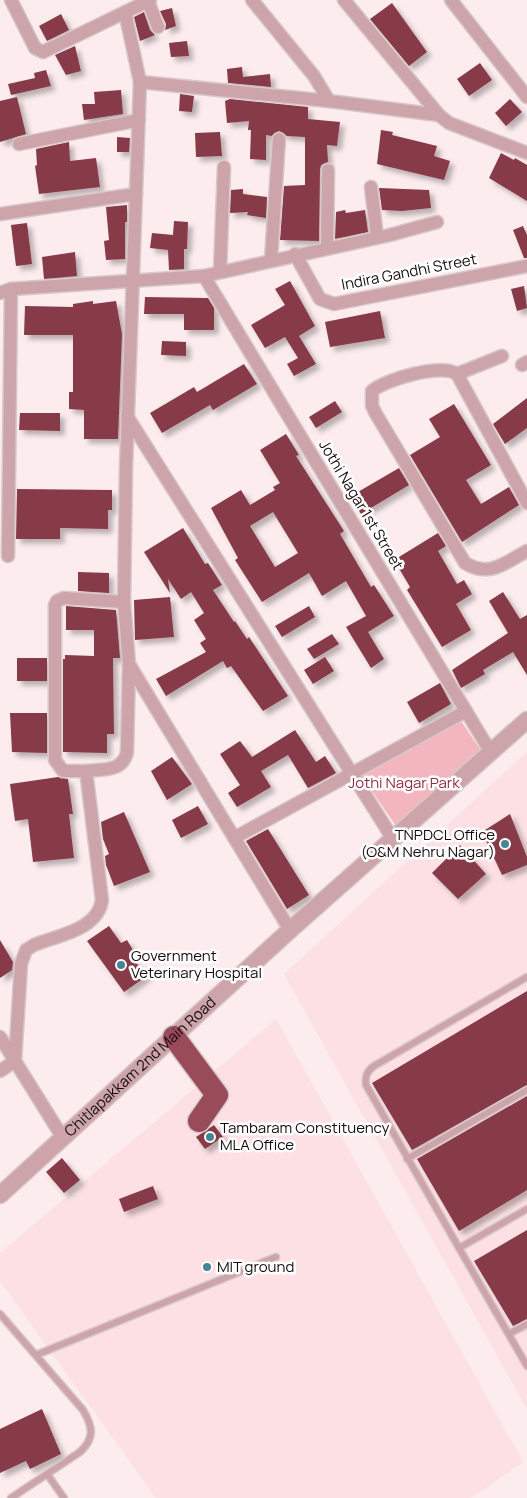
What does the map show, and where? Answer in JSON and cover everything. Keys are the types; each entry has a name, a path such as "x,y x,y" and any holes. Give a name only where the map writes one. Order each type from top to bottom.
{"highway":[{"path":"174,1037 217,1095 199,1121"}],"street":[{"path":"11,0 35,48 43,52 149,0 158,27"},
{"path":"252,0 314,76 329,100"},
{"path":"344,0 439,115 449,122 527,153"},
{"path":"451,0 527,97"},
{"path":"124,602 64,598 56,601 55,760 63,771 86,771 117,767 125,760 130,664 124,602 128,416 140,82 125,12"},
{"path":"140,82 329,100 439,115"},
{"path":"19,144 139,120"},
{"path":"271,260 279,139"},
{"path":"220,272 224,167"},
{"path":"327,247 328,170"},
{"path":"371,187 377,237"},
{"path":"0,214 136,194"},
{"path":"8,556 4,486 5,291 204,276 437,222"},
{"name":"Indira Gandhi Street","path":"295,254 320,299 334,304 527,266"},
{"name":"Jothi Nagar 1st Street","path":"204,276 490,751"},
{"path":"457,374 502,356"},
{"path":"527,503 457,374 451,370 440,369 379,385 372,391 372,406 464,563 477,570 487,571 527,550"},
{"path":"128,416 393,839"},
{"path":"130,664 290,930"},
{"path":"234,838 466,711"},
{"name":"Chitlapakkam 2nd Main Road","path":"0,1195 290,930 527,720"},
{"path":"15,1061 21,964 26,950 34,945 92,923 101,910 102,900 86,771"},
{"path":"0,1036 63,1138"},
{"path":"0,1071 15,1061"}],"lane":[{"path":"527,977 368,1070 365,1078 366,1085 407,1159 527,1366"},
{"path":"407,1159 527,1090"},
{"path":"459,1248 527,1209"},
{"path":"36,1355 276,1257"},
{"path":"0,1314 84,1410 90,1422 92,1435 87,1445 80,1452 11,1498"},
{"path":"509,1334 527,1324"},
{"path":"47,1474 64,1498"}],"shaded area":[{"path":"527,752 527,1409 284,974"},
{"name":"MIT ground","path":"276,1019 523,1462 471,1498 156,1498 0,1281 0,1253"}],"green space":[{"name":"Jothi Nagar Park","path":"461,721 482,752 396,826 361,775"}],"building":[{"path":"392,3 427,52 409,66 370,19"},
{"path":"172,8 176,26 165,30 166,24 160,11"},
{"path":"144,12 150,30 155,35 140,41 134,17"},
{"path":"61,14 69,30 47,41 39,26"},
{"path":"187,41 189,56 171,57 169,43"},
{"path":"75,46 81,71 66,75 55,55"},
{"path":"480,63 492,80 469,96 457,79"},
{"path":"242,67 243,77 270,74 271,87 228,83 227,69"},
{"path":"46,70 51,86 11,95 8,84 35,78 34,73"},
{"path":"121,90 123,114 84,120 82,104 95,104 94,92"},
{"path":"180,94 194,96 192,112 179,111"},
{"path":"17,97 26,134 0,142 0,101"},
{"path":"230,99 308,107 308,119 340,122 337,146 327,145 328,162 321,165 320,169 319,241 280,240 284,186 305,185 305,137 287,136 279,131 272,136 266,135 266,160 250,159 251,130 248,130 249,121 227,123 225,101"},
{"path":"510,99 522,112 506,126 495,113"},
{"path":"381,130 393,132 392,135 437,146 434,156 450,161 444,180 377,164"},
{"path":"220,132 222,156 196,157 195,133"},
{"path":"117,137 130,138 129,152 117,152"},
{"path":"69,142 70,161 96,158 100,187 39,194 35,166 37,165 36,149"},
{"path":"501,153 527,165 527,201 489,178"},
{"path":"379,188 429,190 431,208 402,211 382,210"},
{"path":"243,189 243,194 267,197 266,218 247,215 248,212 230,213 231,190"},
{"path":"127,205 125,259 106,260 104,241 109,240 106,207"},
{"path":"345,210 346,213 365,210 368,232 335,239 336,212"},
{"path":"174,221 188,222 187,249 184,249 184,269 169,270 168,250 150,248 152,233 173,235"},
{"path":"27,223 32,264 16,266 11,225"},
{"path":"523,226 527,235 527,258 524,258 513,230"},
{"path":"75,252 77,276 44,279 42,257"},
{"path":"290,281 315,326 299,336 316,364 294,376 287,364 298,358 285,337 265,348 251,325 285,305 275,289"},
{"path":"524,286 527,308 517,311 511,289"},
{"path":"145,297 208,298 214,308 214,330 184,330 184,314 144,314"},
{"path":"93,301 93,304 116,301 122,334 118,439 84,439 84,410 69,409 69,392 73,392 73,335 24,335 25,306 73,307 73,304"},
{"path":"380,311 385,338 330,347 325,322"},
{"path":"162,341 186,342 186,356 161,355"},
{"path":"244,364 257,384 213,410 210,405 162,433 150,413 194,387 197,392"},
{"path":"527,398 527,428 505,444 493,424"},
{"path":"335,401 342,412 316,428 309,417"},
{"path":"454,404 491,465 466,480 481,504 509,487 519,505 462,542 410,455 440,437 429,419"},
{"path":"20,413 60,413 60,431 19,430"},
{"path":"286,434 299,455 296,456 344,531 340,534 371,587 374,585 394,616 368,632 384,659 371,668 346,627 366,616 346,581 322,596 309,573 262,602 235,560 238,558 211,508 241,490 250,505 275,490 273,487 280,483 260,450","holes":["273,512 298,553 275,567 250,526"]},
{"path":"399,468 409,485 361,514 351,496"},
{"path":"17,489 112,490 112,510 108,510 108,529 60,528 60,539 16,539"},
{"path":"183,528 205,564 208,563 222,585 213,590 247,639 249,637 288,696 263,711 231,666 227,668 223,661 166,696 156,679 206,652 200,643 206,639 194,620 204,613 191,592 181,599 168,579 170,593 144,552"},
{"path":"438,533 446,546 438,551 457,584 464,580 472,594 456,604 471,630 442,647 407,590 410,587 394,560"},
{"path":"78,572 109,573 109,593 78,591"},
{"path":"503,592 520,619 527,615 527,675 513,652 483,670 485,674 461,688 452,670 508,633 489,601"},
{"path":"170,597 174,637 135,640 134,600"},
{"path":"66,606 116,610 120,658 113,658 114,734 107,734 107,753 63,752 63,659 65,659 65,655 94,656 94,630 66,630"},
{"path":"309,606 315,617 282,637 275,626"},
{"path":"332,634 339,644 314,659 307,649"},
{"path":"325,657 334,671 313,684 304,670"},
{"path":"17,658 47,658 47,681 17,681"},
{"path":"440,683 451,704 419,723 407,702"},
{"path":"10,713 47,713 47,753 12,752"},
{"path":"295,730 316,762 325,756 336,773 308,788 288,755 261,771 271,787 237,807 228,793 240,785 220,754 240,741 252,757"},
{"path":"172,757 192,784 167,800 151,771"},
{"path":"58,777 68,779 73,814 69,814 74,858 33,862 28,819 15,821 10,784"},
{"path":"198,806 208,824 181,838 172,820"},
{"path":"124,812 150,872 114,886 106,865 105,856 109,854 103,839 101,822"},
{"name":"TNPDCL Office (O&M Nehru Nagar)","path":"510,814 527,857 527,865 502,875 482,832"},
{"path":"268,829 309,895 287,909 246,841"},
{"path":"460,845 486,874 458,899 432,873"},
{"name":"Government Veterinary Hospital","path":"109,926 121,943 127,940 133,950 129,954 147,976 124,992 87,941"},
{"path":"0,940 13,962 12,970 0,978"},
{"path":"527,991 527,1085 412,1150 372,1083"},
{"path":"527,1096 527,1190 459,1231 417,1159"},
{"name":"Tambaram Constituency MLA Office","path":"214,1125 223,1137 205,1149 196,1137"},
{"path":"62,1158 80,1180 64,1193 46,1172"},
{"path":"153,1186 158,1199 124,1212 119,1199"},
{"path":"527,1230 527,1319 513,1326 474,1261"},
{"path":"42,1409 61,1454 30,1469 26,1461 0,1473 0,1429"}],"place":[{"name":"TNPDCL Office (O&M Nehru Nagar)","path":"505,844"},
{"name":"Government Veterinary Hospital","path":"121,965"},
{"name":"Tambaram Constituency MLA Office","path":"210,1137"},
{"name":"MIT ground","path":"207,1267"}]}
